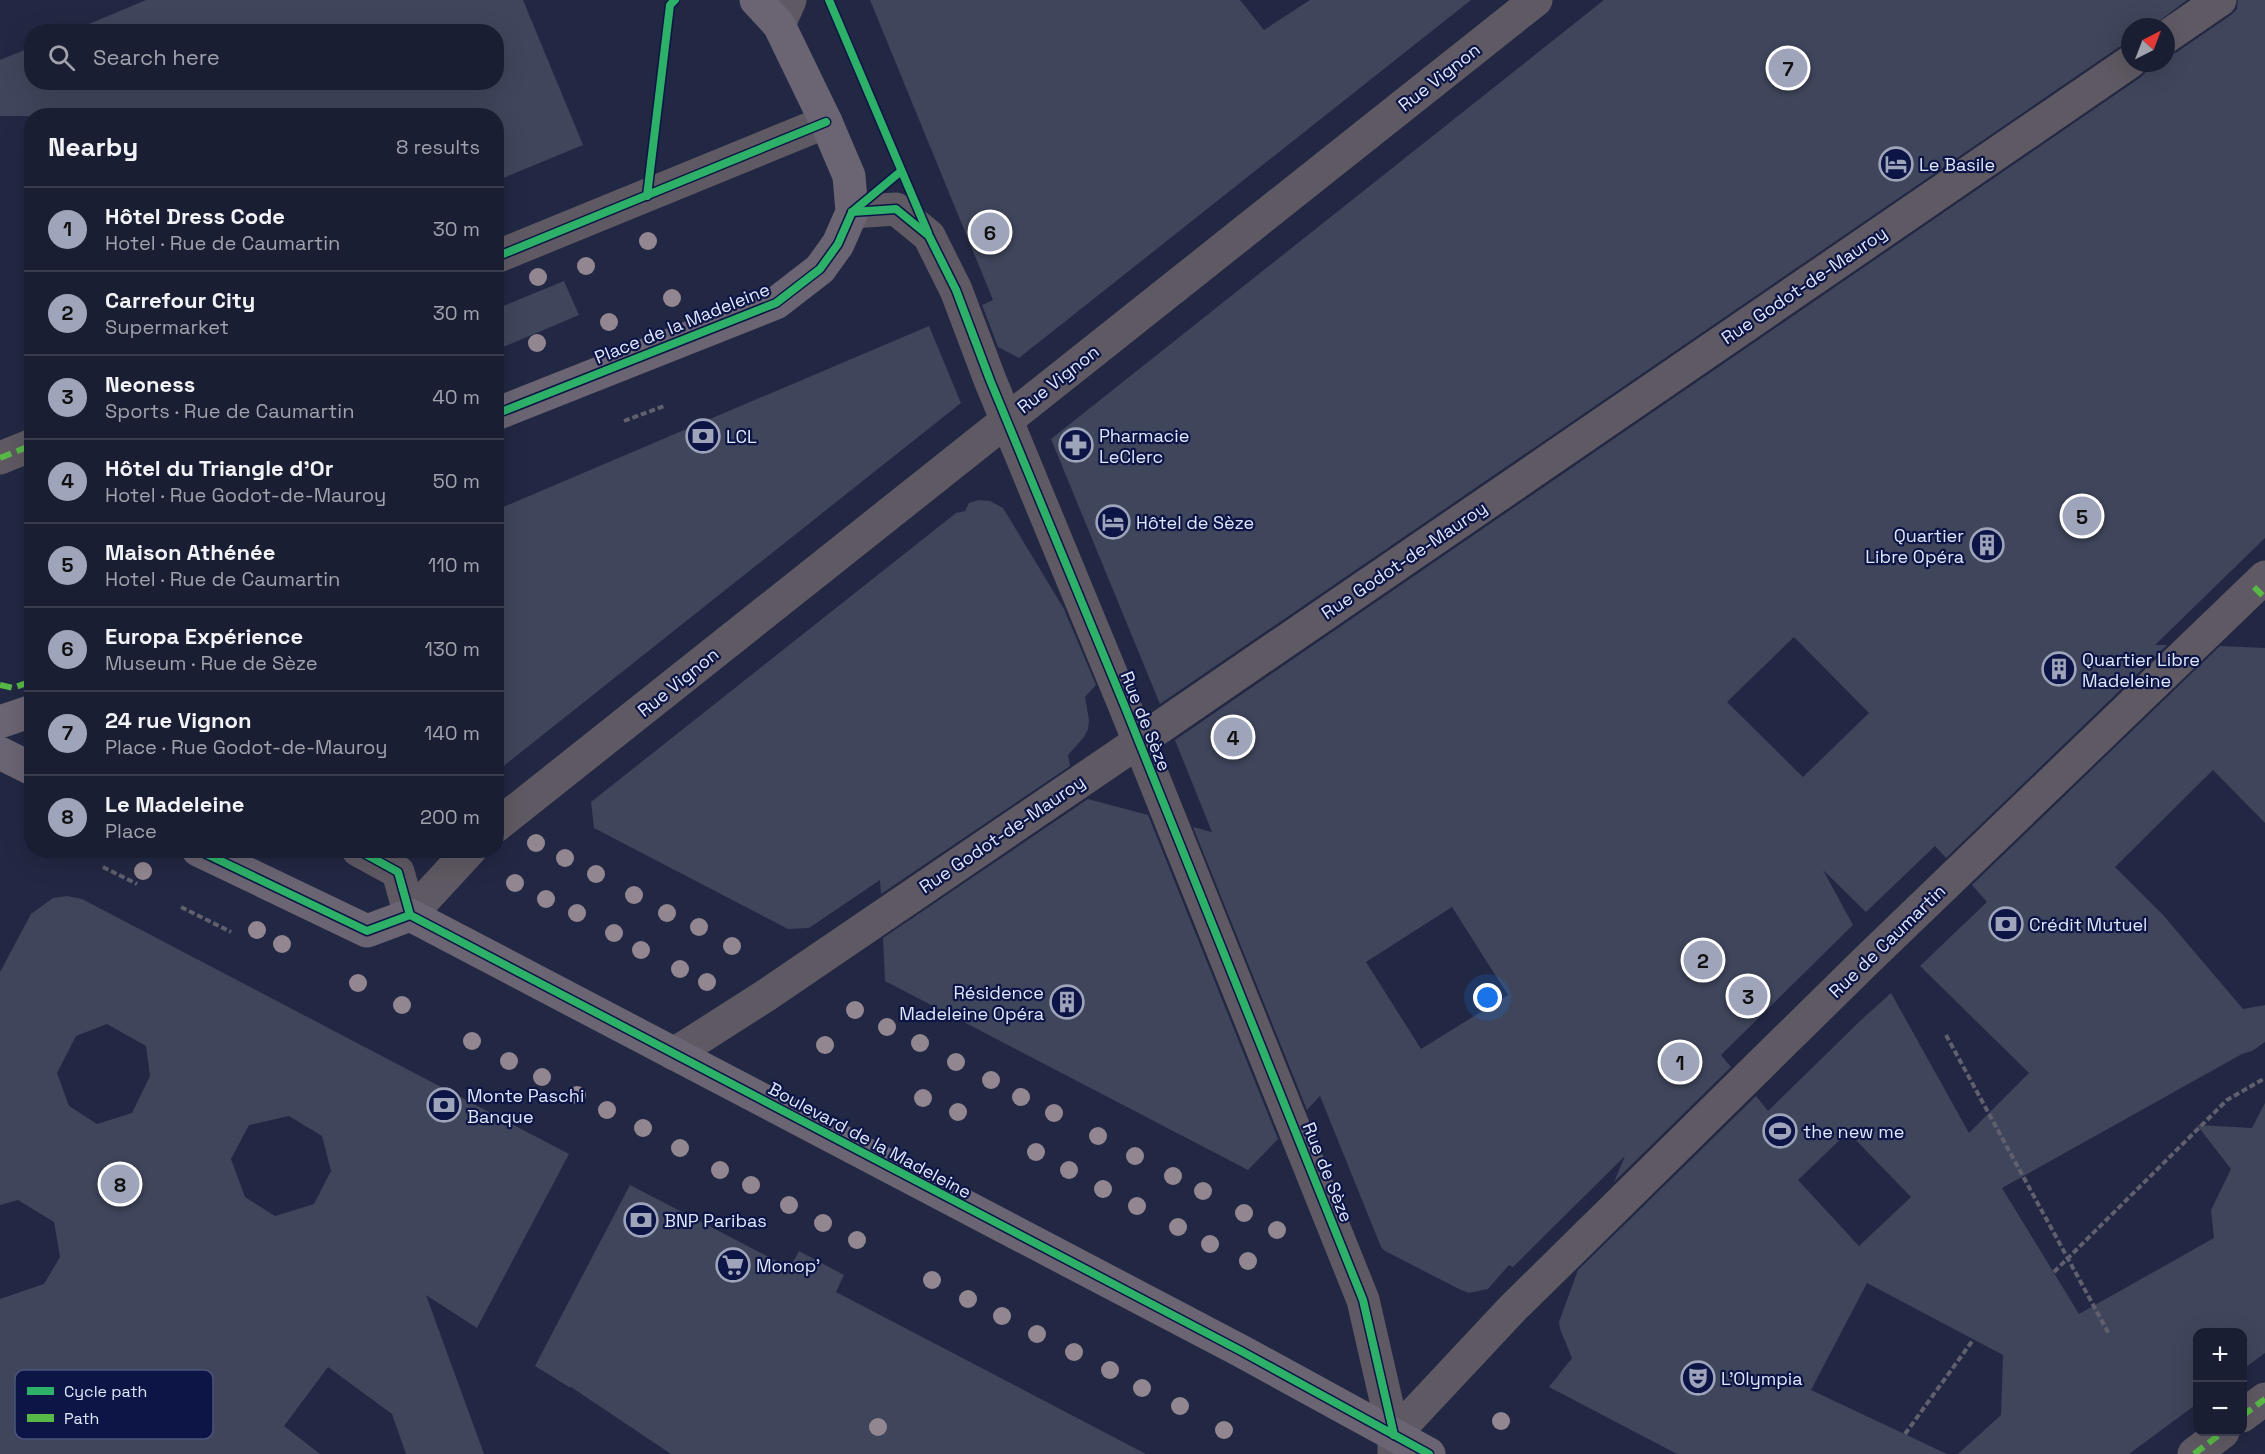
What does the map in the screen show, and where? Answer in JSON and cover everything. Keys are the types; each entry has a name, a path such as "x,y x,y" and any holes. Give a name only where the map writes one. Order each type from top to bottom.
{"main road":[{"name":"Place de la Madeleine","path":"504,411 776,303 820,269 838,244 852,212 849,176 784,12 756,0"},
{"path":"0,722 24,714"},
{"path":"0,753 24,765"},
{"path":"215,858 367,931 410,915"},
{"name":"Boulevard de la Madeleine","path":"410,915 1241,1352 1316,1393 1394,1444 1429,1454"}],"street":[{"name":"Rue Vignon","path":"504,820 1536,0"},
{"path":"2175,31 2220,0"},
{"name":"Rue Godot-de-Mauroy","path":"674,1053 765,996 2121,68"},
{"path":"504,254 826,122"},
{"name":"Rue de Sèze","path":"852,212 896,209 929,236 956,290 1006,420 1363,1300 1394,1444"},
{"path":"0,458 24,448"},
{"name":"Rue de Caumartin","path":"1394,1444 1512,1309 1869,958 2261,587"},
{"path":"373,858 398,872 410,915"},
{"path":"410,915 463,858"},
{"path":"2247,1412 2265,1399"},
{"path":"2194,1454 2217,1436"}],"path":[{"path":"624,421 664,406"},
{"path":"103,867 137,884"},
{"path":"181,907 231,932"},
{"path":"1946,1035 2109,1334"},
{"path":"2054,1272 2227,1100 2265,1078"},
{"path":"1905,1434 1973,1340"}],"building":[{"path":"146,0 523,0 583,145 504,178 504,108 24,108 24,116 0,116 0,60 24,50 24,90 504,90 504,24 89,24"},
{"path":"870,0 1240,0 1264,30 1310,0 1471,0 1019,358 998,347 982,305 993,300"},
{"path":"1604,0 2187,0 2163,18 2121,18 2121,46 1160,704 1051,439"},
{"path":"2238,0 2265,0 2265,538 2155,645 2167,645 1946,858 1935,846 1866,912 1823,870 1853,925 1721,1055 1731,1067 1614,1182 1625,1156 1513,1267 1509,1265 1488,1289 1469,1293 1385,1251 1381,1247 1320,1096 1307,1110 1193,827 1212,832 1175,740 2146,72 2175,72 2175,53 2237,9","holes":["1794,637 1869,713 1803,777 1727,702","1452,907 1508,995 1421,1049 1366,962"]},
{"path":"564,281 579,315 504,347 504,306"},
{"path":"929,326 961,403 504,766 504,507"},
{"path":"979,500 990,501 1003,508 1064,609 1096,685 1085,697 1089,720 1088,729 1068,755 1070,766 881,894 880,880 809,928 788,929 594,828 591,802 956,513 965,511 969,503"},
{"path":"2220,646 2265,648 2265,823 2213,770 2115,867 2163,915 2243,1009 2265,1005 2265,1042 2002,1188 2079,1314 2214,1238 2211,1210 2231,1169 2197,1125 2252,1128 2265,1103 2265,1353 2247,1366 2247,1328 2193,1328 2193,1407 2129,1454 1958,1454 2001,1415 2003,1355 1867,1283 1811,1390 1947,1454 1677,1454 1549,1387 1572,1358 1559,1322 1578,1270 1756,1096 1768,1111 1891,993 1969,1133 2029,1073 1920,966 1987,902 1972,885","holes":["1848,1132 1911,1197 1859,1246 1798,1180"]},
{"name":"Résidence Madeleine Opéra","path":"1088,799 1148,815 1278,1139 1248,1170 885,981 883,938"},
{"path":"67,896 82,899 569,1154 477,1328 426,1295 484,1454 406,1454 392,1414 328,1367 284,1426 320,1454 0,1454 0,1299 44,1284 60,1257 54,1222 18,1200 0,1205 0,972 31,914 53,898","holes":["107,1024 146,1046 150,1076 132,1113 97,1124 69,1106 57,1073 76,1036","289,1116 322,1136 331,1171 314,1204 275,1216 245,1197 231,1159 249,1125"]},
{"path":"630,1185 790,1268 799,1251 844,1275 836,1292 1146,1454 671,1454 571,1387 535,1366"}],"marked path":[{"path":"0,458 24,448"},
{"path":"2254,587 2265,598"},
{"path":"0,685 13,688 24,684"},
{"path":"2247,1412 2265,1399"},
{"path":"2194,1454 2218,1436"}],"cycle path":[{"path":"647,196 670,5 675,0"},
{"path":"829,0 928,233"},
{"path":"504,254 826,122"},
{"path":"504,411 776,303 820,269 838,244 852,212 900,172"},
{"path":"852,212 896,209 929,236 956,290 990,380 1125,707 1363,1300 1394,1435"},
{"path":"215,858 367,931 410,915"},
{"path":"373,858 398,872 410,915 1241,1351 1429,1454"}],"place":[{"name":"24 rue Vignon","path":"1788,68"},
{"name":"Le Basile","path":"1896,164"},
{"name":"Europa Expérience","path":"990,232"},
{"name":"LCL","path":"703,436"},
{"name":"Pharmacie LeClerc","path":"1076,445"},
{"name":"Maison Athénée","path":"2082,516"},
{"name":"Hôtel de Sèze","path":"1113,522"},
{"name":"Quartier Libre Opéra","path":"1987,545"},
{"name":"Quartier Libre Madeleine","path":"2059,669"},
{"name":"Hôtel du Triangle d'Or","path":"1233,737"},
{"name":"Crédit Mutuel","path":"2006,924"},
{"name":"Carrefour City","path":"1703,960"},
{"name":"Neoness","path":"1748,996"},
{"name":"Résidence Madeleine Opéra","path":"1067,1002"},
{"name":"Hôtel Dress Code","path":"1680,1062"},
{"name":"Monte Paschi Banque","path":"444,1105"},
{"name":"the new me","path":"1780,1131"},
{"name":"Le Madeleine","path":"120,1184"},
{"name":"BNP Paribas","path":"641,1220"},
{"name":"Monop'","path":"733,1265"},
{"name":"L'Olympia","path":"1698,1378"}]}
